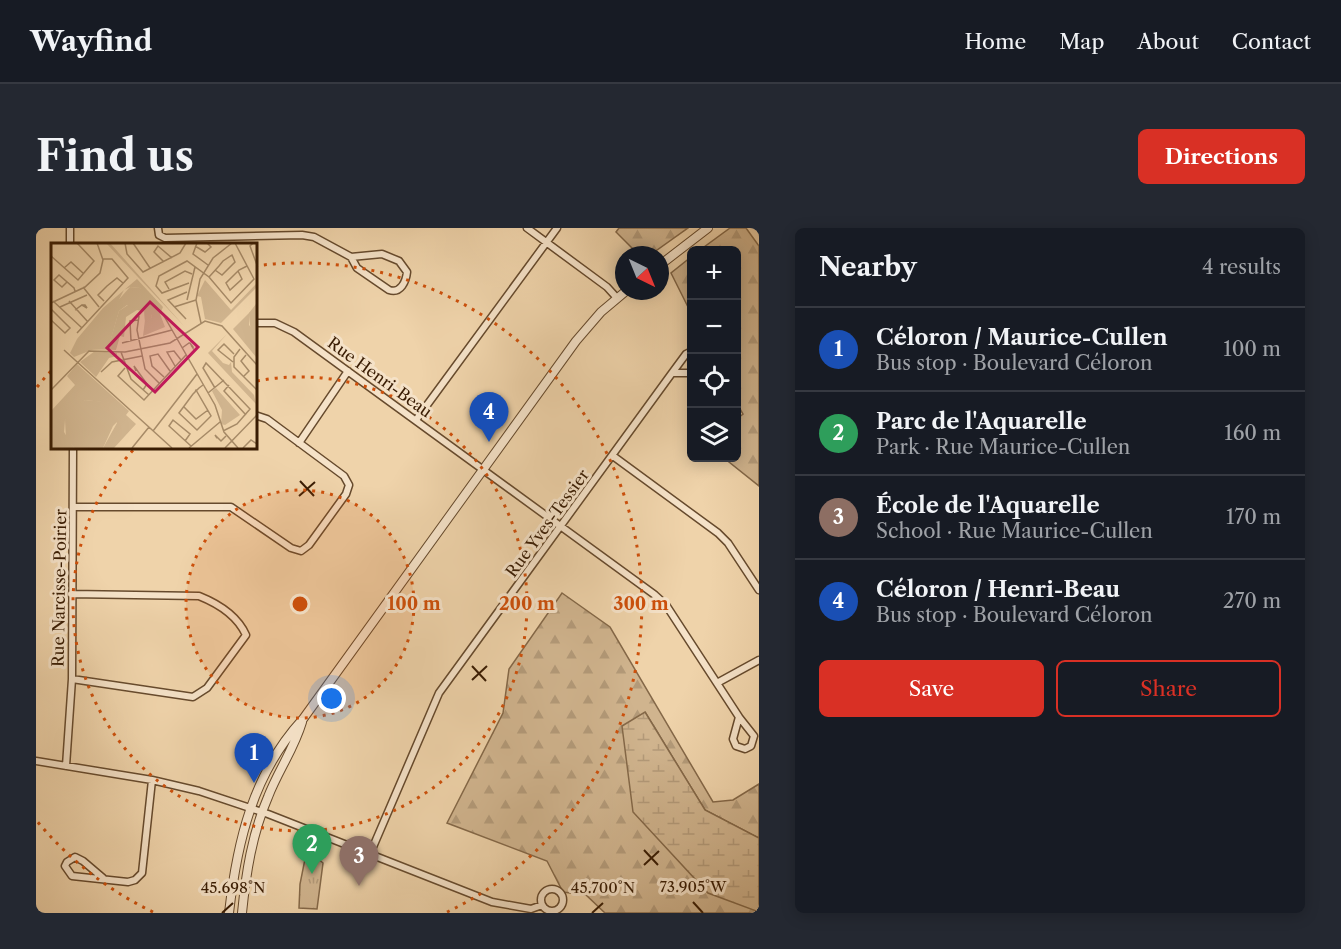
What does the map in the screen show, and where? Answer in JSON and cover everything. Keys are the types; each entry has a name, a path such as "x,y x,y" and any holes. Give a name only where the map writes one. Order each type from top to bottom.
{"street":[{"path":"158,228 159,235 165,238 308,236 351,257 382,254 391,258 405,266 406,282 399,289 389,290 357,268 351,257"},
{"path":"527,228 607,287 615,296"},
{"path":"416,420 557,228"},
{"path":"669,258 708,228"},
{"path":"229,913 236,861 250,808 274,755 285,738 303,719 576,341 615,300"},
{"name":"Rue Henri-Beau","path":"256,323 275,323 294,332 666,605 739,717 754,736 751,746 745,749 736,746 733,739 739,717"},
{"name":"Rue Yves-Tessier","path":"370,854 439,693 687,354"},
{"path":"299,443 348,371"},
{"path":"672,373 687,372"},
{"path":"74,507 231,507 291,548 301,551 346,494 349,485 345,476 267,419 256,415"},
{"name":"Rue Narcisse-Poirier","path":"66,766 72,679 73,448"},
{"path":"613,456 718,533 728,543 759,590"},
{"path":"71,594 199,597 216,603 240,622 246,635 207,688 193,697 72,679"},
{"path":"717,683 759,660"},
{"path":"242,913 250,854 262,812 275,780 295,745 303,719"},
{"path":"36,761 152,780 199,791 262,812 492,902 531,909 542,905"},
{"path":"103,878 75,857 65,866 72,876 128,882 135,880 142,873 152,780"}],"green space":[{"path":"619,228 688,228 663,246 630,246 616,232"},
{"path":"730,228 746,228 759,246 759,486 729,462 741,462 741,416 743,414 741,411 741,246 705,246"},
{"path":"687,260 687,305 671,273"},
{"path":"562,593 610,627 713,802 733,800 759,784 759,838 705,810 645,712 759,913 605,913 586,895 563,892 547,861 447,823 503,713 509,669"},
{"path":"645,712 705,810 759,838 759,912 708,893 633,812 622,726"},
{"path":"307,849 323,863 317,909 299,908 300,884"}],"place":[{"name":"Céloron / Henri-Beau","path":"489,442"},
{"name":"Céloron / Maurice-Cullen","path":"254,783"},
{"name":"Parc de l'Aquarelle","path":"312,874"},
{"name":"École de l'Aquarelle","path":"359,886"}]}
